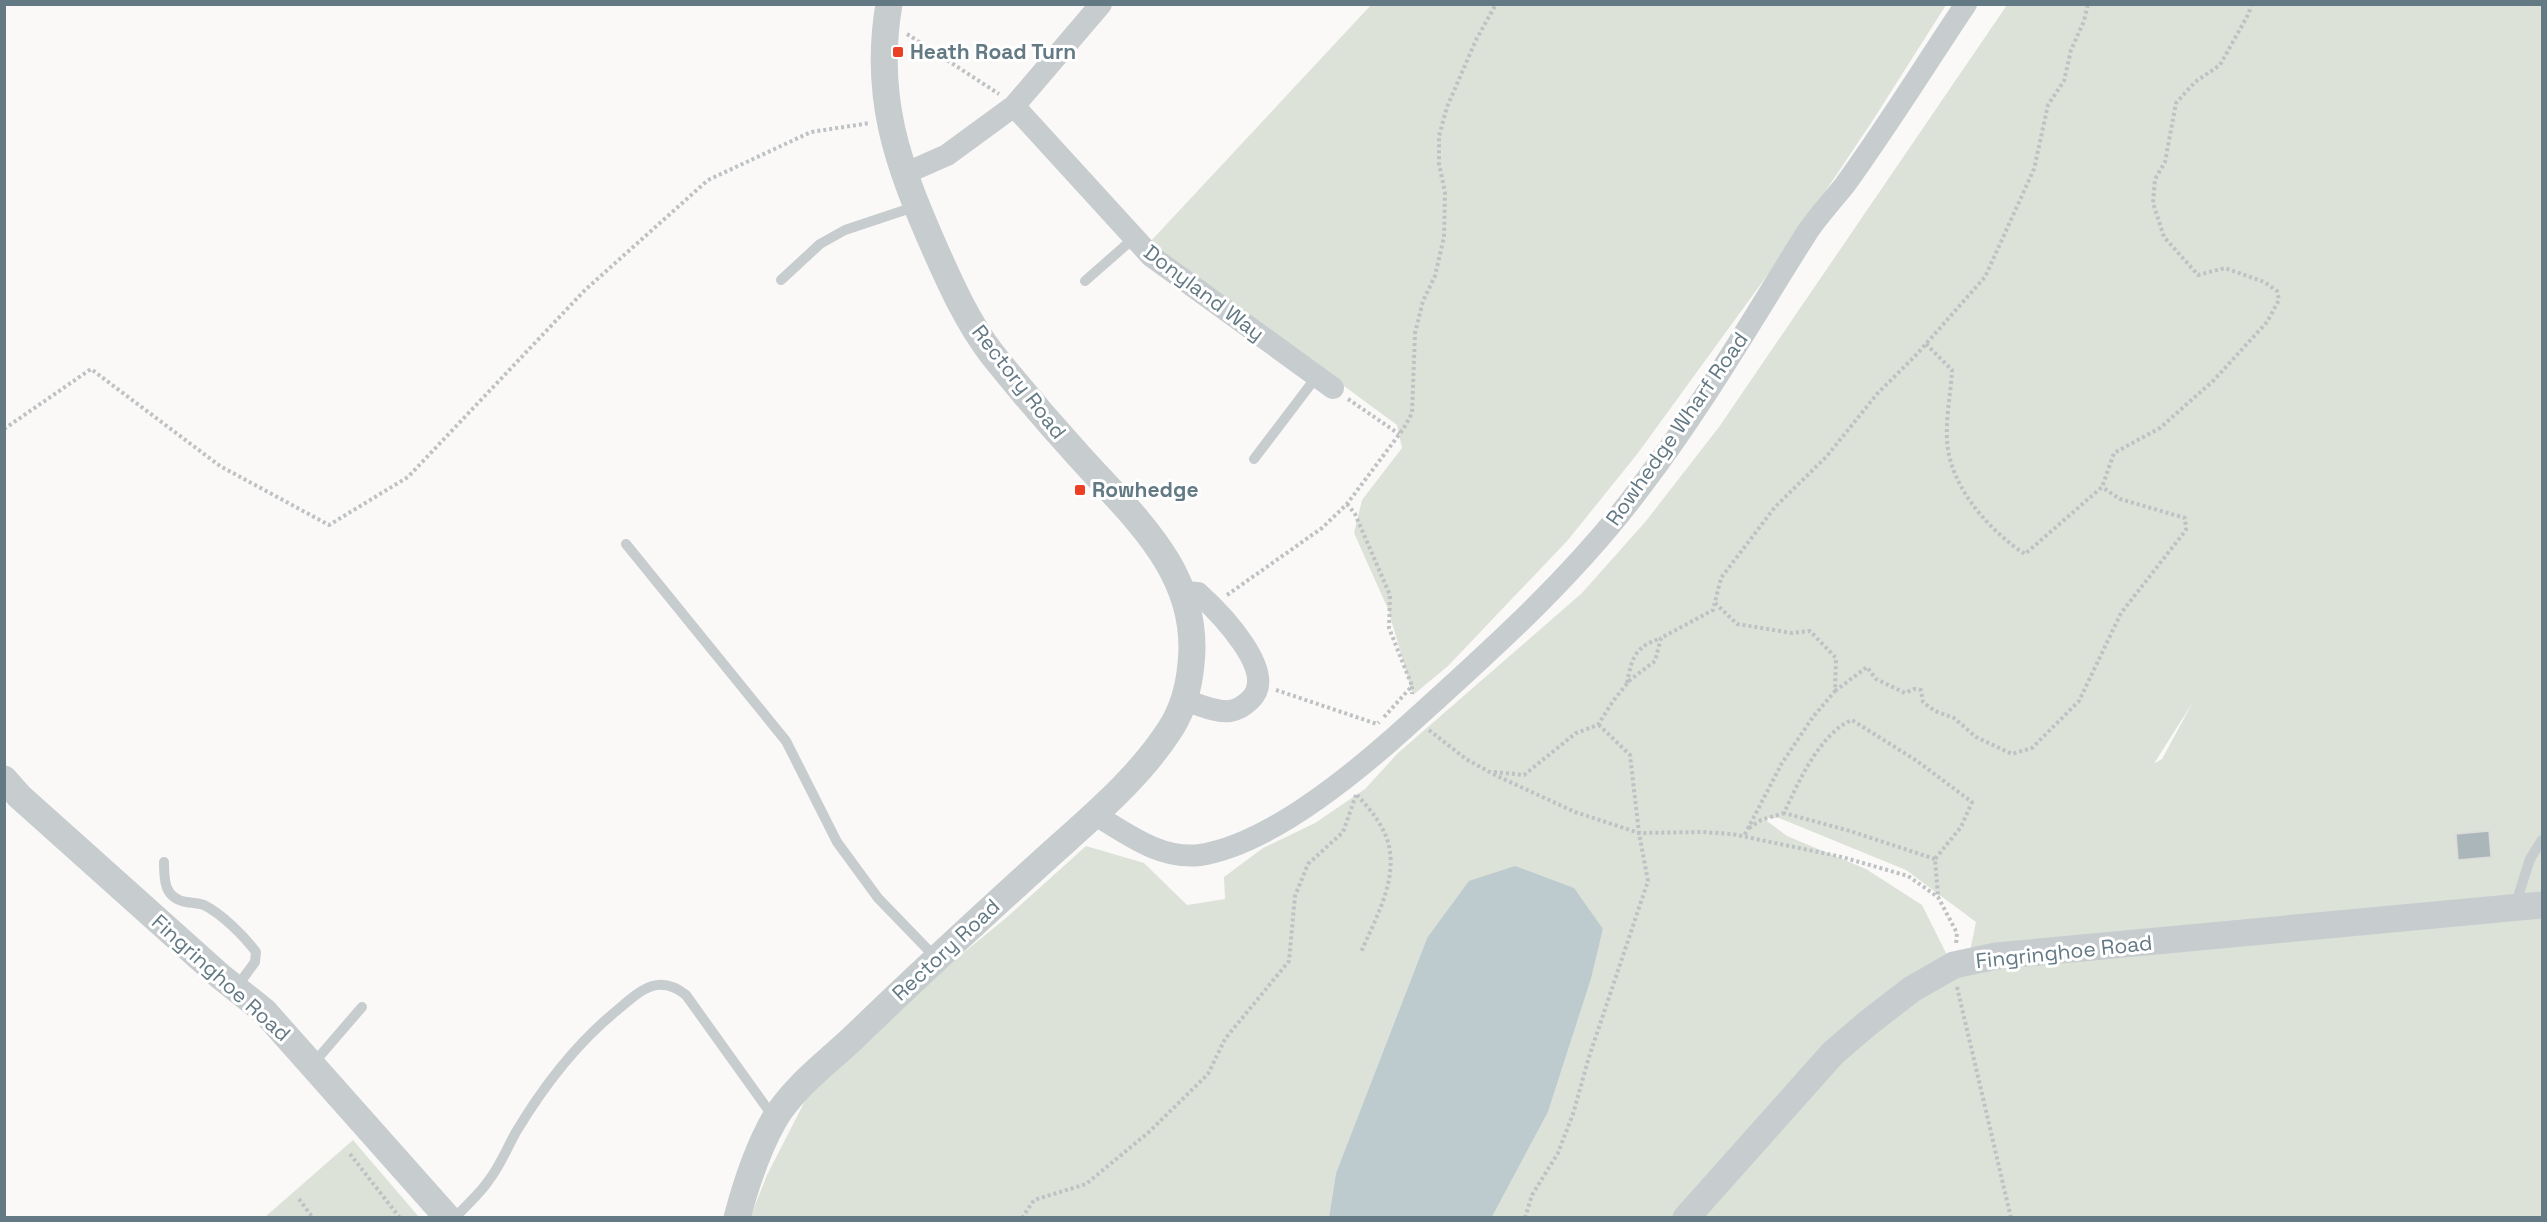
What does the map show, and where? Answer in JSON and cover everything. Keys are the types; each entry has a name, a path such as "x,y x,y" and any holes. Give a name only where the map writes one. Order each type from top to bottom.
{"street":[{"path":"904,174 947,155 1015,105 1101,4"},
{"name":"Rowhedge Wharf Road","path":"1094,813 1132,838 1165,853 1198,855 1231,846 1263,832 1350,788 1420,714 1507,636 1547,595 1587,552 1642,485 1758,314 1810,228 1843,187 1966,4"},
{"name":"Rectory Road","path":"737,1218 747,1179 775,1119 798,1090 936,958 1094,813 1151,756 1173,725 1184,700 1191,663 1191,629 1184,592 1163,551 1053,428 989,349 949,281 904,174 889,120 884,79 888,13"},
{"name":"Donyland Way","path":"1015,105 1151,256 1325,382"},
{"path":"1184,592 1198,593 1212,606 1244,645 1257,670 1258,684 1255,696 1245,705 1230,711 1184,700"},
{"name":"Fingringhoe Road","path":"4,778 19,796 236,989 264,1011 448,1218"},
{"name":"Fingringhoe Road","path":"1686,1218 1833,1053 1912,988 1954,965 1996,956 2542,905"}],"lane":[{"path":"781,280 820,244 837,235 917,206"},
{"path":"1085,282 1134,238"},
{"path":"1254,459 1325,382"},
{"path":"626,544 786,741 837,843 878,898 936,958"},
{"path":"2515,906 2530,859 2542,840"},
{"path":"164,862 163,884 172,897 183,902 204,905 244,936 256,952 255,962 236,989"},
{"path":"455,1218 489,1180 540,1094 587,1035 652,984 676,987 686,995 775,1119"},
{"path":"312,1065 362,1007"}],"path":[{"path":"1212,606 1322,528 1347,504 1412,413 1415,333 1423,301 1435,276 1444,237 1445,192 1439,164 1439,136 1447,107 1476,40 1496,4"},
{"path":"1627,684 1631,662 1643,644 1661,638 1713,610 1721,578 1775,507 1827,456 1877,394 1926,344 1985,277 2034,169 2048,105 2064,81 2088,4"},
{"path":"1926,344 1952,370 1947,448 1955,474 1978,512 2004,541 2025,554 2103,487 2114,453 2160,428 2214,380 2267,322 2279,300 2277,291 2264,282 2225,267 2198,274 2164,237 2153,203 2155,179 2165,162 2176,103 2195,82 2220,65 2249,13 2251,4"},
{"path":"888,13 1015,105"},
{"path":"4,429 91,369 220,466 329,525 408,477 585,290 708,180 811,132 889,120"},
{"path":"1325,382 1399,434"},
{"path":"1744,836 1782,763 1813,717 1835,691 1867,667 1876,679 1905,693 1914,689 1921,690 1923,702 1935,711 1954,718 1976,737 2013,754 2032,748 2079,701 2121,613 2186,530 2185,518 2120,500 2103,487"},
{"path":"1347,504 1355,514 1390,595 1389,628 1412,686 1420,714 1466,759 1575,812 1639,833 1703,832 1744,836 1842,857 1908,876 1938,897"},
{"path":"1715,603 1737,624 1792,633 1810,631 1836,658 1835,691"},
{"path":"1490,772 1524,775 1576,733 1598,725 1627,684 1655,662 1661,638"},
{"path":"1258,684 1377,724 1412,686"},
{"path":"1412,686 1420,714"},
{"path":"1784,813 1810,762 1840,725 1852,720 1917,761 1972,802 1961,827 1935,859 1938,897 1957,933 1954,965 1959,998 2011,1218"},
{"path":"1525,1218 1532,1194 1557,1153 1573,1114 1589,1057 1648,881 1639,833 1630,755 1598,725"},
{"path":"1350,788 1384,830 1392,862 1391,876 1361,952"},
{"path":"1022,1218 1034,1200 1086,1184 1149,1132 1208,1074 1226,1039 1289,961 1295,896 1308,864 1343,832 1350,788"},
{"path":"1746,831 1761,820 1784,813 1850,831 1935,859"},
{"path":"350,1154 400,1218"},
{"path":"299,1199 313,1218"}],"shaded area":[{"path":"1371,5 1946,5 1795,237 1638,453 1568,540 1448,666 1413,695 1388,609 1354,533 1362,500 1402,448 1397,425 1149,243"},
{"path":"2007,5 2542,5 2542,1217 1492,1217 1548,1112 1591,979 1603,929 1427,938 1336,1173 1329,1217 750,1218 767,1175 806,1099 896,1008 1006,918 1086,846 1144,863 1187,905 1225,899 1224,877 1263,848 1315,823 1365,789 1398,753 1582,593 1646,521 1719,427","holes":["2193,702 2162,759 2155,763 2155,762","1763,818 1779,818 1906,870 1976,922 1970,951 1946,953 1922,905 1866,869 1787,836"]},
{"path":"1515,866 1574,888 1603,929 1591,979 1548,1112 1492,1217 1329,1217 1336,1173 1427,938 1469,881"},
{"path":"353,1140 419,1217 265,1217"}],"building":[{"path":"2489,831 2491,857 2458,860 2456,834"}],"place":[{"name":"Heath Road Turn","path":"898,52"},
{"name":"Rowhedge","path":"1080,490"}]}
